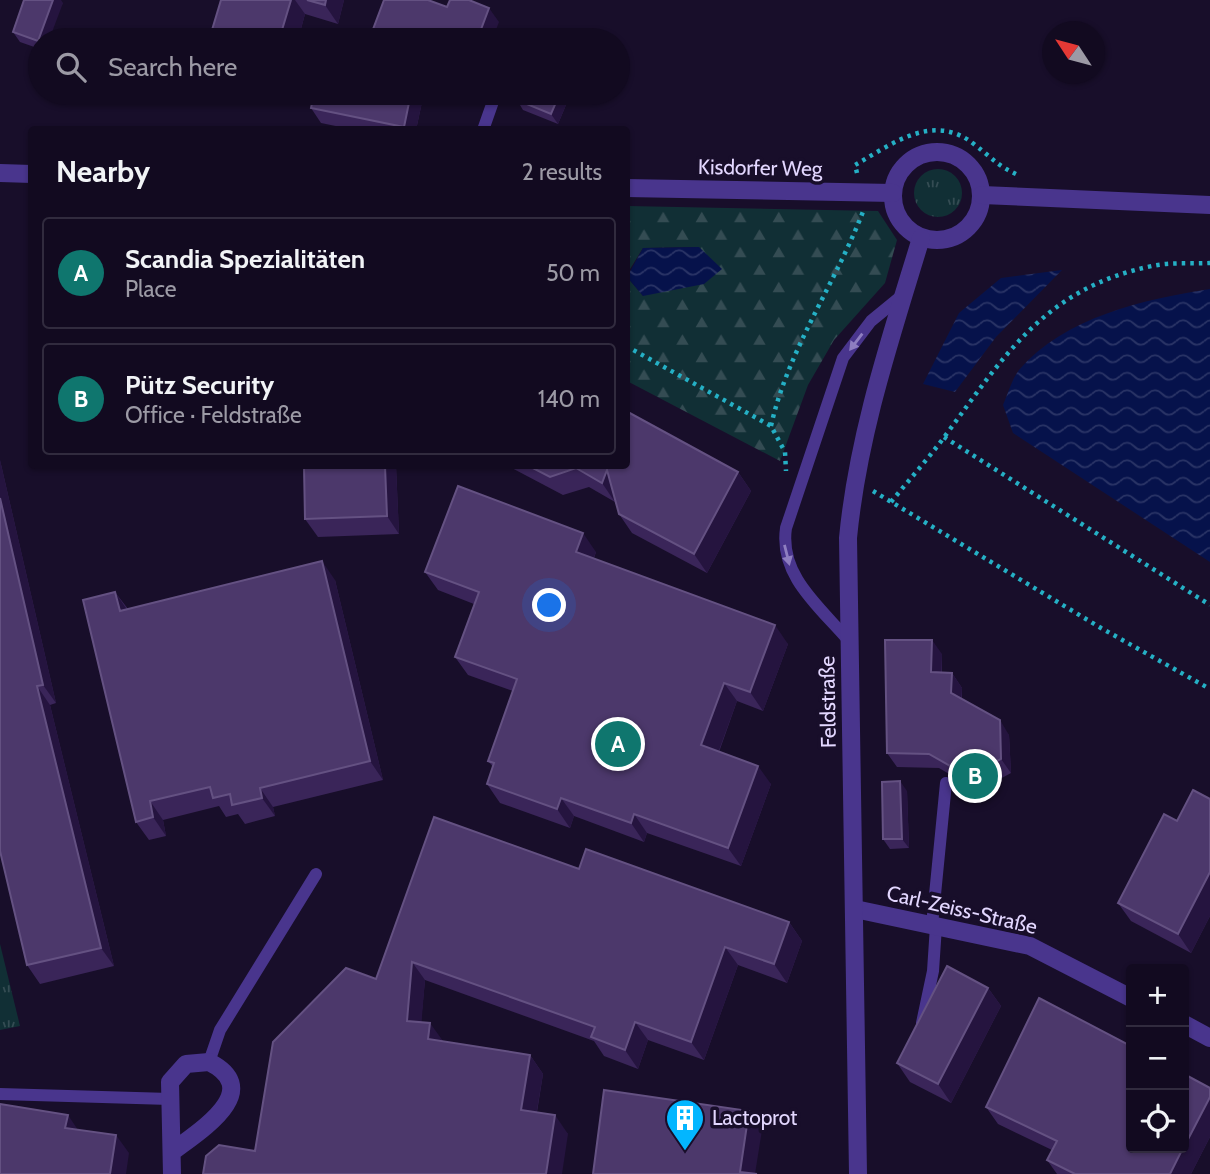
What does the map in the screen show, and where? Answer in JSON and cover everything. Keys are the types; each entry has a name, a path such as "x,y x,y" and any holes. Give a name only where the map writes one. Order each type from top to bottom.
{"street":[{"path":"931,152 960,158 971,167 982,195 974,222 963,232 936,241 921,238 900,220 893,193 897,178 905,166 916,157 931,152"},
{"path":"0,173 28,174"},
{"name":"Kisdorfer Weg","path":"630,188 893,193"},
{"path":"982,195 1210,205"},
{"name":"Feldstraße","path":"858,1174 848,538 854,480 864,430 921,238"},
{"name":"Carl-Zeiss-Straße","path":"855,909 1030,946 1126,995"},
{"path":"1189,1027 1210,1038"},
{"path":"172,1152 221,1114 228,1105 229,1083 225,1073 209,1062 194,1061 179,1069 170,1082 172,1174"}],"lane":[{"path":"484,126 492,105"},
{"path":"849,641 793,577 783,547 786,528 843,358 871,321 904,294"},
{"path":"919,1034 933,971 934,926 946,783"},
{"path":"209,1062 220,1030 316,874"},
{"path":"0,1094 170,1099"}],"path":[{"path":"855,165 915,131 942,129 974,143 995,164 1032,181"},
{"path":"771,426 780,387 851,243 864,209 864,193"},
{"path":"891,502 944,437 1002,356 1045,316 1074,294 1117,275 1154,265 1210,263"},
{"path":"630,348 771,426 785,452 786,478"},
{"path":"944,437 1210,605"},
{"path":"854,480 1101,628 1210,689"}],"green space":[{"path":"938,169 955,176 962,193 955,210 938,217 921,210 914,193 921,176"},
{"path":"630,206 878,211 897,240 885,283 834,340 808,385 780,461 630,383 630,281 643,296 699,247 643,248 630,269"},
{"path":"0,944 20,1026 0,1030"}],"water":[{"path":"699,247 722,269 704,284 643,296 630,281 630,272 643,248"},
{"path":"1062,270 996,337 955,392 923,384 959,313 1001,278"},
{"path":"1210,289 1210,562 1013,433 1003,405 1019,370 1059,336 1107,313 1159,298"}],"building":[{"path":"24,0 53,0 43,28 28,28 28,37 13,32"},
{"path":"221,0 291,0 283,28 213,28"},
{"path":"307,0 326,0 325,5"},
{"path":"384,0 428,0 447,7 450,0 469,0 489,8 482,28 374,28"},
{"path":"312,105 409,105 404,126 311,108"},
{"path":"529,105 555,105 551,114"},
{"path":"630,413 738,472 694,554 619,514 607,470 602,483 578,469 630,469"},
{"path":"304,469 385,469 387,516 305,519"},
{"path":"535,469 573,469 550,477"},
{"path":"458,486 583,533 576,552 775,625 750,692 724,683 701,745 758,766 728,848 634,814 631,823 561,798 557,809 487,784 494,763 488,761 517,679 455,657 479,592 425,572"},
{"path":"0,498 43,685 37,686 101,948 27,965 0,851"},
{"path":"322,561 370,761 260,788 262,798 232,805 230,794 213,798 210,787 150,801 153,817 136,822 83,600 115,592 120,611"},
{"path":"885,640 932,640 931,672 952,673 951,693 1000,720 1001,759 968,776 929,754 887,753"},
{"path":"900,781 902,839 883,839 882,782"},
{"path":"1193,790 1210,799 1210,872 1178,934 1118,903 1164,814 1177,821"},
{"path":"434,817 579,869 586,849 789,922 774,964 725,947 691,1042 635,1022 625,1050 591,1037 595,1027 412,962 407,1021 430,1023 428,1039 530,1055 521,1110 555,1115 546,1174 203,1174 206,1156 219,1145 255,1151 273,1042 346,968 376,979"},
{"path":"947,966 988,988 938,1084 897,1063"},
{"path":"1039,998 1126,1043 1126,1153 1180,1153 1170,1174 1075,1174 1047,1160 1057,1141 986,1107"},
{"path":"1189,1077 1210,1088 1210,1097 1189,1137"},
{"name":"Lactoprot","path":"604,1090 749,1111 740,1172 757,1174 593,1174"},
{"path":"0,1104 68,1115 65,1128 116,1135 110,1174 0,1174"}],"place":[{"name":"Scandia Spezialitäten","path":"618,744"},
{"name":"Pütz Security","path":"975,776"},
{"name":"Lactoprot","path":"685,1152"}]}
